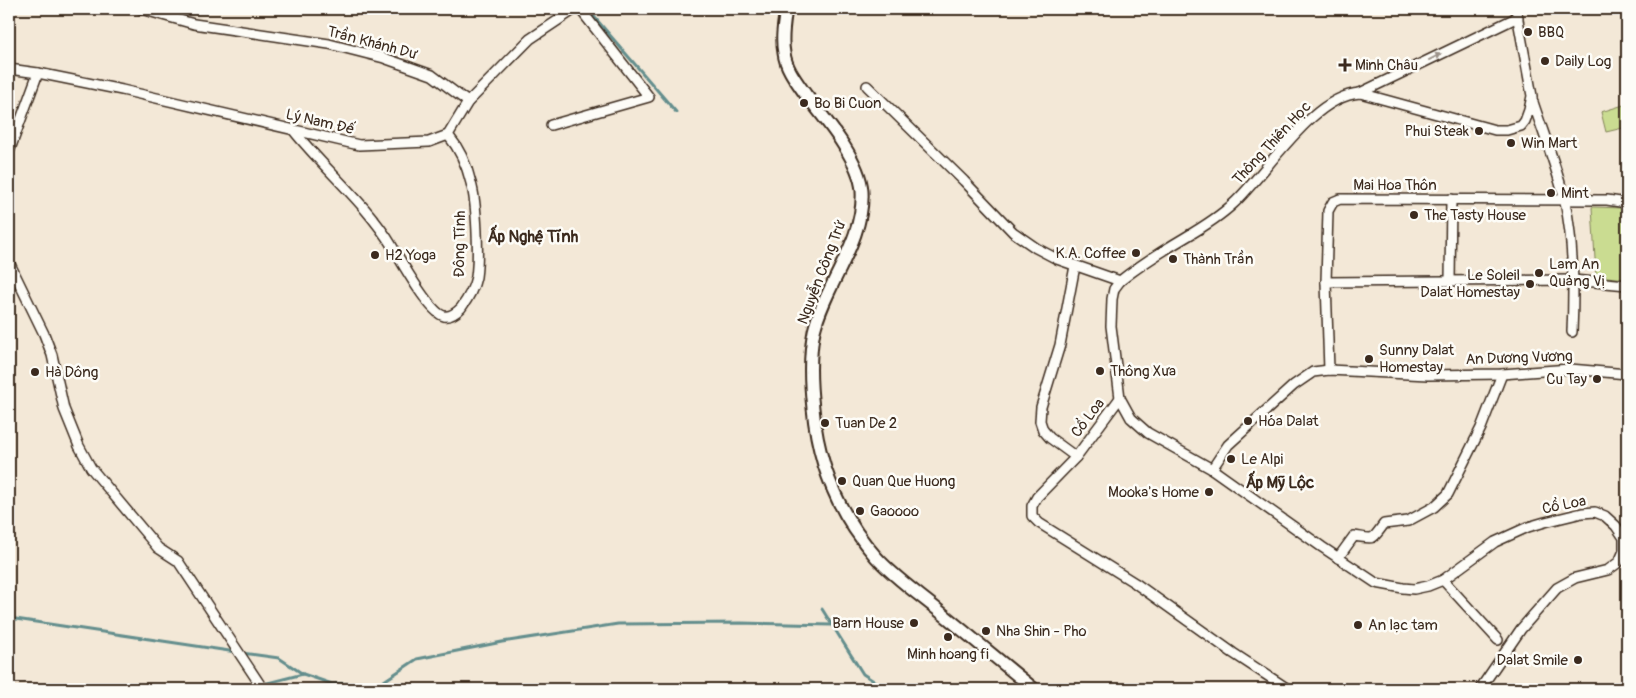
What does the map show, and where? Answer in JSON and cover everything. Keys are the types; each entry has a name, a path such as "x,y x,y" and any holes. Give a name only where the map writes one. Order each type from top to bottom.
{"main road":[{"name":"Nguyễn Công Trứ","path":"786,9 782,30 784,53 788,68 798,85 853,158 860,175 862,192 861,211 852,243 823,306 814,332 810,371 814,421 817,442 831,488 845,514 876,556 1034,689"}],"street":[{"name":"Trần Khánh Dư","path":"142,9 194,24 329,44 384,58 432,75 468,102"},
{"path":"448,135 468,102 530,39 575,9"},
{"path":"551,125 649,97 580,9"},
{"path":"1517,13 1532,96 1564,200 1570,232 1573,280 1572,332"},
{"name":"Thông Thiên Học","path":"1120,281 1218,217 1233,205 1314,116 1338,99 1360,93 1517,13"},
{"name":"Lý Nam Đế","path":"9,70 38,74 192,106 359,145 429,142 448,135"},
{"path":"9,152 38,74"},
{"path":"867,86 964,181 1008,228 1036,248 1057,259 1120,281 1114,289 1110,312 1120,398"},
{"path":"1360,93 1488,128 1502,130 1512,130 1521,126 1528,115 1532,96"},
{"name":"Đông Tĩnh","path":"294,131 347,188 384,233 426,300 436,311 444,316 451,315 459,310 465,302 476,278 477,238 471,183 455,143 448,135"},
{"name":"Mai Hoa Thôn","path":"1329,370 1326,282 1328,211 1333,202 1340,199 1451,199 1607,200 1627,203"},
{"path":"1450,281 1451,199"},
{"path":"9,262 44,334 52,355 64,409 85,458 91,468 158,548 178,561 263,689"},
{"path":"1076,266 1060,345 1041,407 1040,422 1043,430 1050,438 1076,457"},
{"path":"1326,282 1573,280 1627,285"},
{"name":"An Dương Vương","path":"1212,468 1228,445 1294,385 1313,372 1329,370 1428,375 1502,374 1570,369 1627,374"},
{"path":"1338,558 1354,536 1371,539 1377,536 1384,524 1408,521 1434,507 1448,494 1481,428 1502,374"},
{"name":"Cổ Loa","path":"1288,689 1233,653 1135,583 1039,523 1032,516 1032,506 1037,497 1076,457 1120,398 1131,418 1148,433 1212,468 1376,583 1403,588 1421,587 1443,580 1495,542 1528,527 1582,513 1595,512 1605,516 1616,526 1624,538 1624,551 1619,562 1608,570 1575,578 1557,588 1546,598 1521,629 1480,689"},
{"path":"1443,580 1498,640"}],"green space":[{"path":"1627,104 1627,127 1606,132 1601,112"},
{"path":"1592,207 1623,208 1627,210 1627,279 1596,276"}],"waterway":[{"path":"590,12 676,112"},
{"path":"822,609 863,674 886,689"},
{"path":"9,618 236,652"},
{"path":"242,653 279,658 303,674 332,684 381,683 417,659 502,642 618,624 741,623 831,625"},
{"path":"244,689 303,674"}],"place":[{"name":"BBQ","path":"1528,32"},
{"name":"Daily Log","path":"1545,61"},
{"name":"Minh Châu","path":"1345,65"},
{"name":"Bo Bi Cuon","path":"804,103"},
{"name":"Phui Steak","path":"1479,131"},
{"name":"Win Mart","path":"1511,143"},
{"name":"Mint","path":"1551,193"},
{"name":"The Tasty House","path":"1414,215"},
{"name":"K.A. Coffee","path":"1136,253"},
{"name":"H2 Yoga","path":"375,255"},
{"name":"Thành Trần","path":"1173,259"},
{"name":"Lam An Quảng Vị","path":"1539,273"},
{"name":"Le Soleil Dalat Homestay","path":"1530,284"},
{"name":"Sunny Dalat Homestay","path":"1369,359"},
{"name":"Thông Xưa","path":"1100,371"},
{"name":"Hà Dông","path":"35,372"},
{"name":"Cu Tay","path":"1597,379"},
{"name":"Hóa Dalat","path":"1248,421"},
{"name":"Tuan De 2","path":"825,423"},
{"name":"Le Alpi","path":"1231,459"},
{"name":"Quan Que Huong","path":"842,481"},
{"name":"Mooka's Home","path":"1209,492"},
{"name":"Gaoooo","path":"860,511"},
{"name":"Barn House","path":"914,623"},
{"name":"An lạc tam","path":"1358,625"},
{"name":"Nha Shin - Pho","path":"986,631"},
{"name":"Minh hoang fi","path":"948,637"},
{"name":"Dalat Smile","path":"1578,660"}],"district":[{"name":"Ấp Nghệ Tĩnh","path":"533,237"},
{"name":"Ấp Mỹ Lộc","path":"1280,483"}]}
